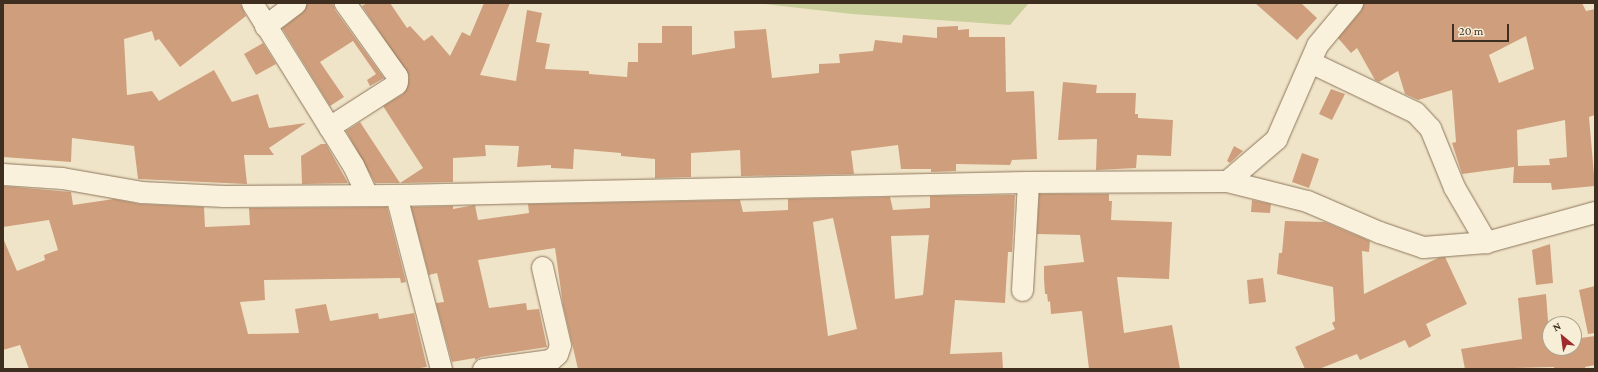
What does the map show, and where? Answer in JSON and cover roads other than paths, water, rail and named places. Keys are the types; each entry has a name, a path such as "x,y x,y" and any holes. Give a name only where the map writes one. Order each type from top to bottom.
{"street":[{"path":"252,3 353,165 367,195"},
{"path":"265,26 295,3"},
{"path":"329,127 396,84 397,81 397,76 345,3"},
{"path":"1227,181 1276,139 1317,45 1352,3"},
{"path":"1310,62 1415,112 1430,128 1454,187 1486,242"},
{"path":"3,174 62,178 141,192 224,196 396,195 1028,182 1227,181 1308,201 1379,232 1423,247 1486,242 1595,212"},
{"path":"1022,290 1028,182"},
{"path":"396,195 441,369"},
{"path":"483,369 550,360 556,354 560,345 542,267"}]}
